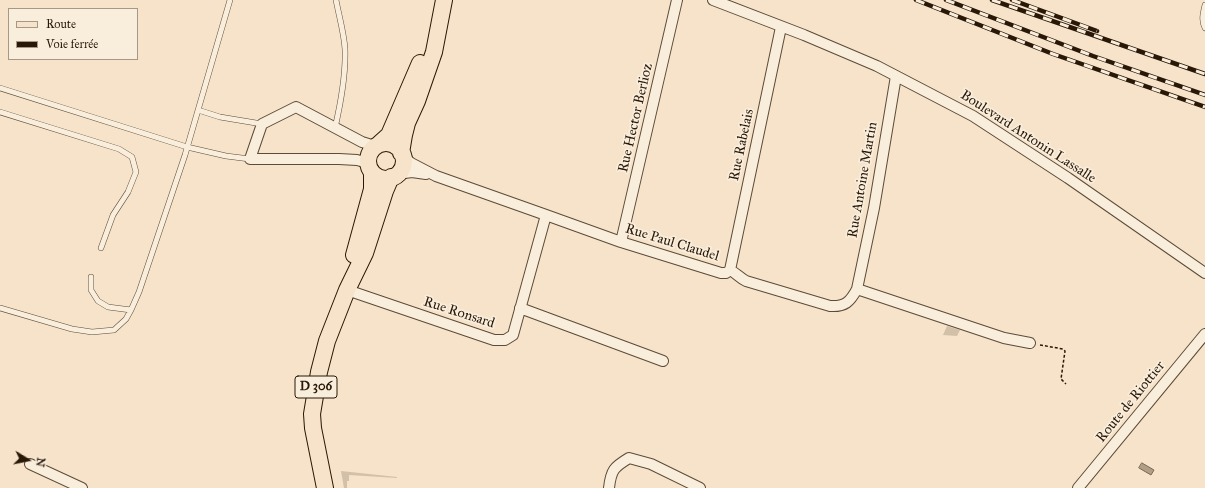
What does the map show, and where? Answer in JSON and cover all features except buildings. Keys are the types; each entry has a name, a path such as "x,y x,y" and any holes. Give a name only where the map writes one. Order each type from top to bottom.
{"main road":[{"path":"440,20 421,59 389,136 377,145 369,154 370,168 376,176 381,178 394,176 402,166 404,135 407,123 417,101 434,52 444,0"},
{"path":"377,145 390,143 399,148 402,154"},
{"name":"D 306","path":"325,488 313,428 312,414 321,364 327,342 346,290 372,189 370,168"},
{"name":"D 306","path":"346,290 365,253 385,191 394,176"}],"street":[{"name":"Rue Hector Berlioz","path":"621,242 677,0"},
{"name":"Boulevard Antonin Lassalle","path":"713,0 804,35 877,66 973,116 1068,178 1205,273"},
{"name":"Rue Rabelais","path":"730,270 781,27"},
{"name":"Rue Antoine Martin","path":"857,289 874,208 896,76"},
{"path":"370,168 357,160 250,159 262,124 296,107 362,142 377,145"},
{"name":"Rue Paul Claudel","path":"402,154 411,163 436,176 621,242 721,273 726,273 730,270 746,281 830,306 840,307 846,304 853,297 857,289"},
{"name":"Rue Paul Claudel","path":"394,176 412,172 436,176"},
{"name":"Rue Ronsard","path":"346,290 494,340 505,340 513,335 546,215"},
{"path":"857,289 1004,338 1030,343"},
{"path":"520,308 663,361"},
{"name":"Route de Riottier","path":"1078,488 1205,334"},
{"path":"609,488 610,478 617,465 629,458 651,464 700,488"},
{"path":"30,464 82,488"}],"lane":[{"path":"0,308 72,329 92,332 114,330 126,319 139,292 187,147 230,0"},
{"path":"335,128 342,96 345,47 336,0"},
{"path":"1205,5 1202,19 1205,28"},
{"path":"0,88 187,147 226,156 250,159"},
{"path":"198,110 220,117 262,124"},
{"path":"0,112 119,148 132,157 136,172 128,192 113,215 101,248"},
{"path":"91,277 90,290 98,301 108,307 131,310"}],"path":[{"path":"1030,343 1063,349 1065,351 1061,379 1066,384"}],"shaded area":[{"path":"947,326 960,330 957,336 943,335"},
{"path":"1142,463 1154,470 1151,475 1139,468"},
{"path":"341,471 397,478 349,475 347,488 344,488"}],"railway":[{"path":"916,0 1053,54 1205,107"},
{"path":"946,0 1093,56 1205,95"},
{"path":"992,0 1205,74"},
{"path":"1012,0 1097,31"}]}
